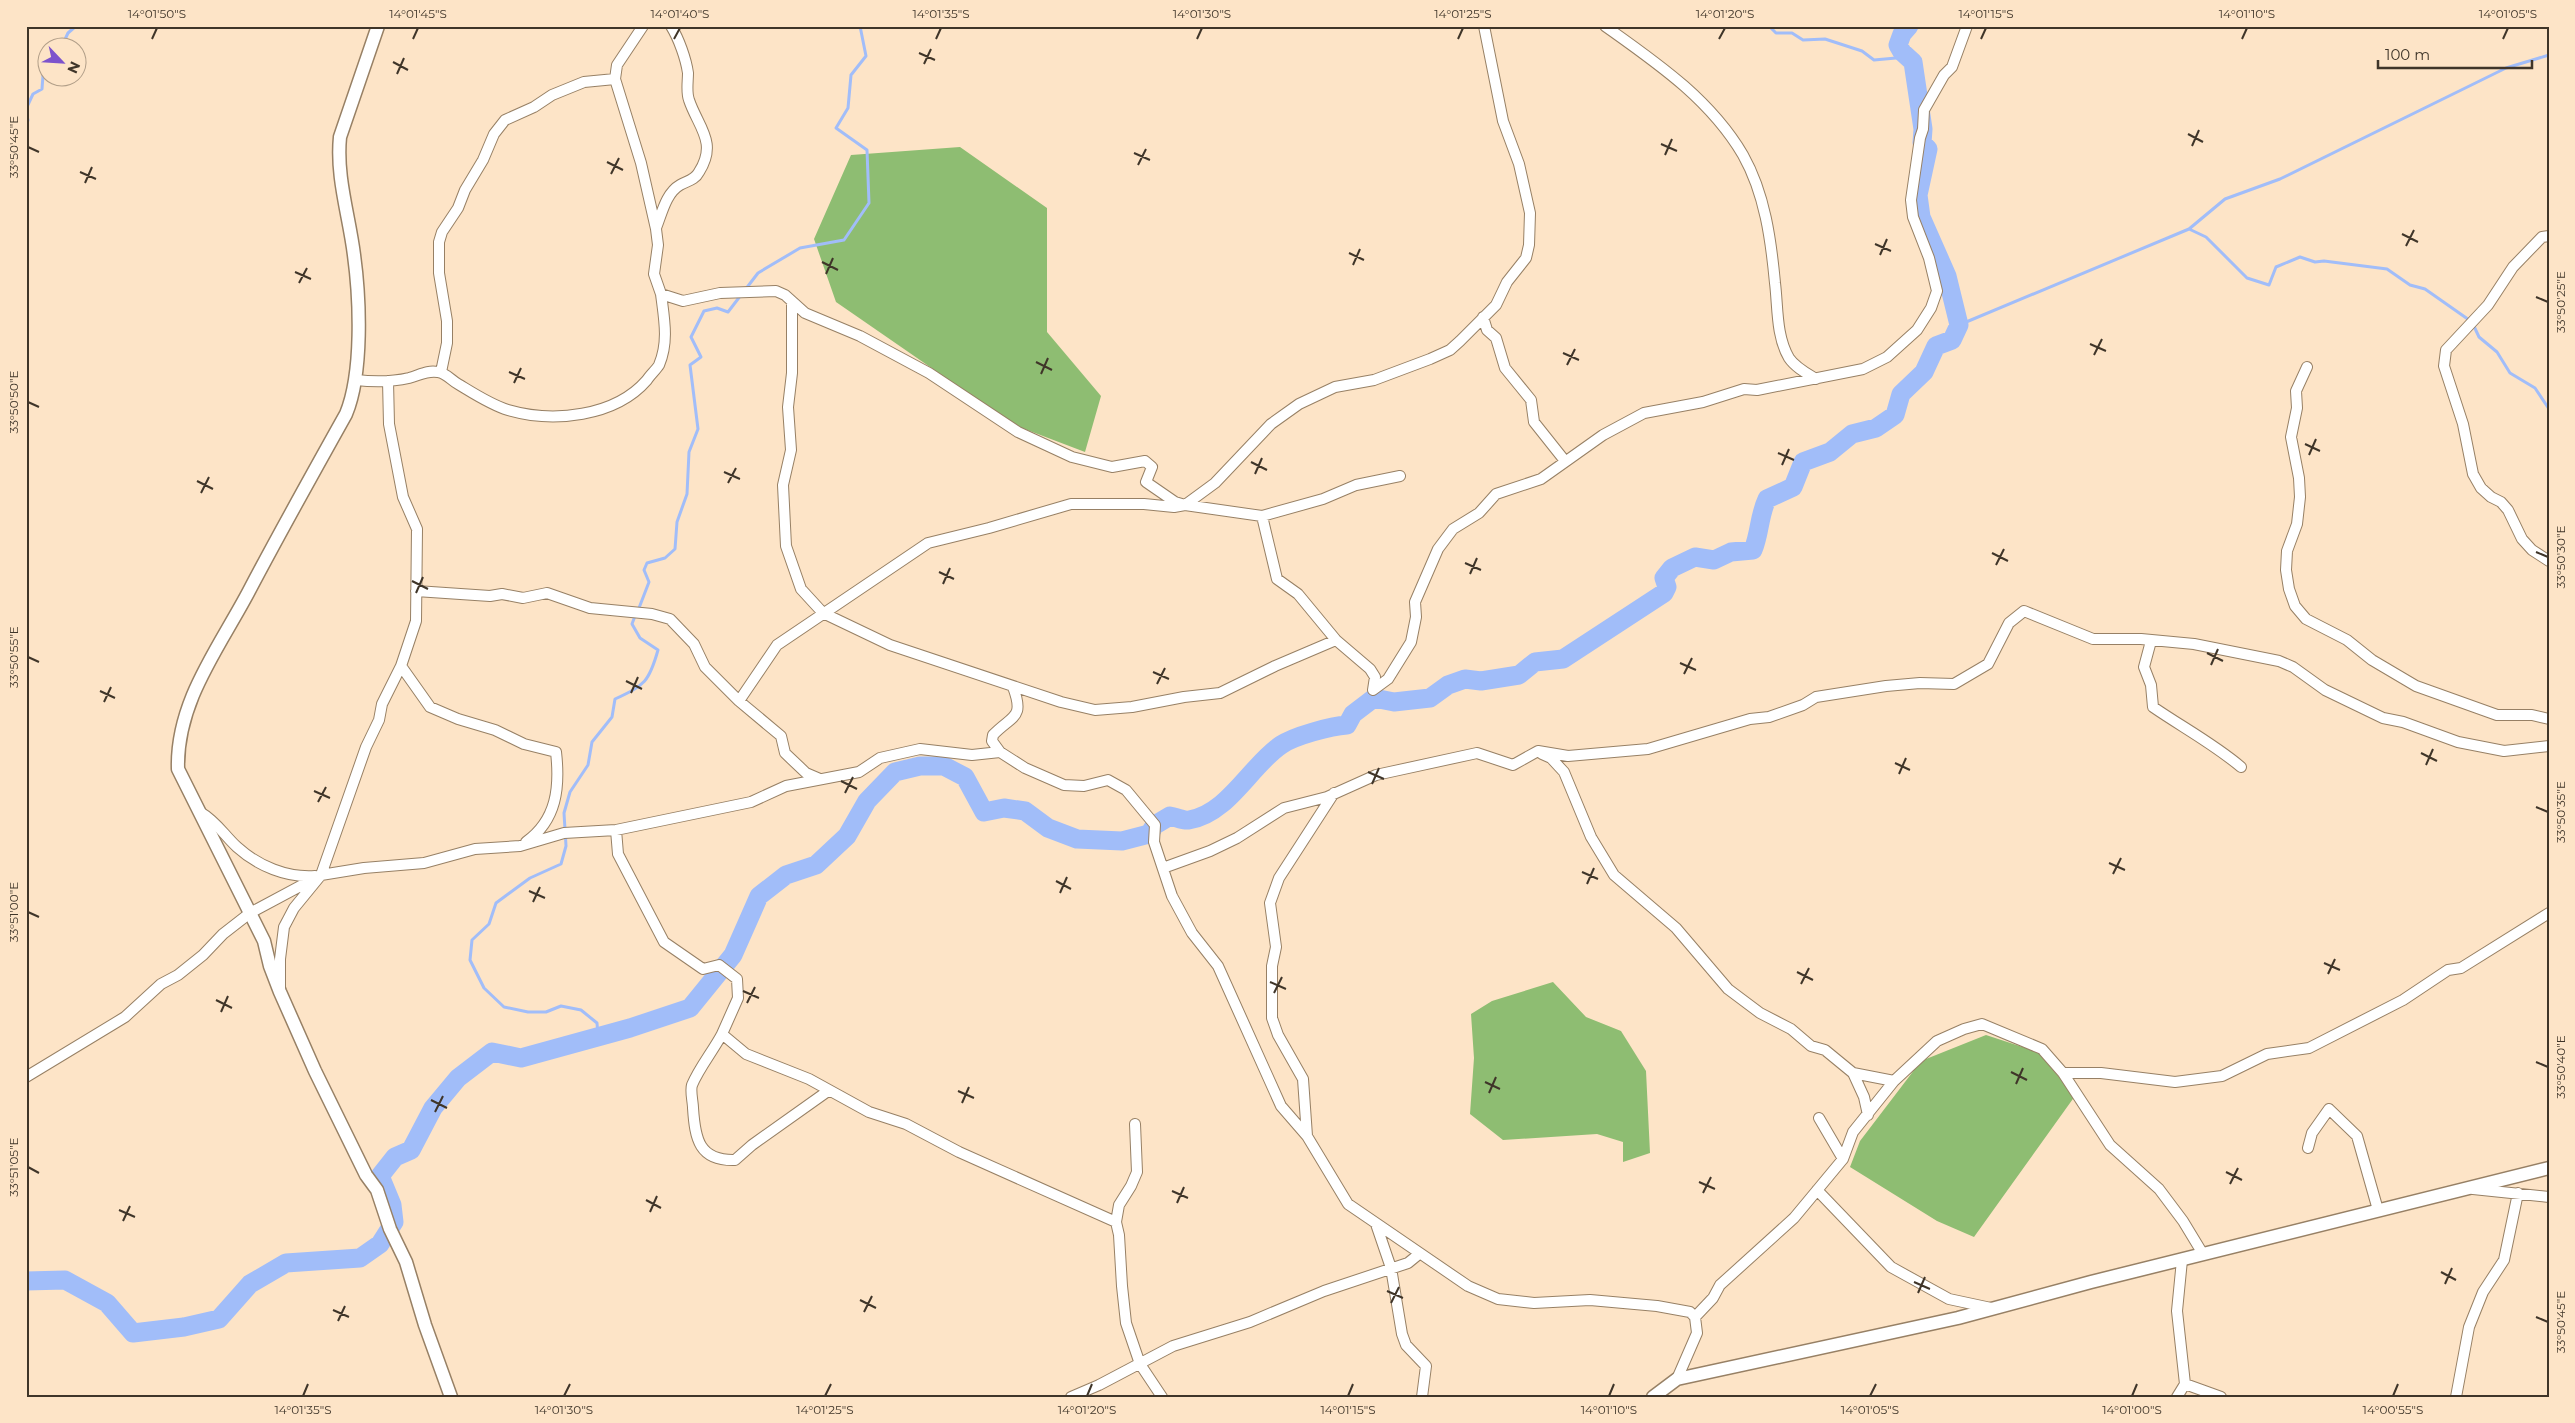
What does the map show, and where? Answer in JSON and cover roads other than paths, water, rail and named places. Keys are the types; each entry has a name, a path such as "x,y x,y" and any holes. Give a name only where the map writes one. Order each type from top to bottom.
{"street":[{"path":"378,26 340,138 338,154 340,177 354,256 358,347 356,380 346,414 213,652 187,708 178,746 178,769 264,941 270,966 280,992 315,1071 384,1208 390,1229 406,1262 420,1309 451,1397"},
{"path":"356,380 388,381 411,378 428,371 441,372 456,383 506,409 527,414 561,415 584,413 607,407 641,386 658,366 666,336 662,294 654,274 658,245 656,229 641,163 615,79 618,65 643,26"},
{"path":"656,229 668,198 680,185 688,182 698,174 705,159 707,147 705,131 688,99 688,71 671,26"},
{"path":"739,701 777,645 928,543 989,528 1071,504 1144,504 1174,507 1185,505 1215,483 1271,424 1299,404 1335,387 1374,380 1450,350 1496,305 1507,282 1526,258 1530,224 1530,213 1519,164 1504,120 1484,26"},
{"path":"1605,26 1681,82 1729,134 1743,156 1755,181 1764,212 1771,245 1776,308 1789,358 1800,370 1816,379"},
{"path":"1262,516 1278,579 1298,594 1336,640 1370,669 1375,677 1373,690 1388,679 1411,642 1416,617 1415,602 1438,549 1453,530 1479,512 1496,494 1541,479 1617,426 1644,413 1703,402 1744,389 1757,390 1863,369 1887,357 1917,330 1937,291 1913,217 1911,200 1923,129 1924,110 1944,75 1952,67 1967,26"},
{"path":"441,372 447,343 447,322 439,273 439,242 442,232 458,208 465,190 483,160 494,134 505,120 534,107 552,95 584,82 615,79"},
{"path":"2549,236 2542,237 2513,267 2488,305 2446,350 2444,366 2463,424 2473,474 2481,488 2501,502 2508,510 2522,539 2549,561"},
{"path":"662,294 683,301 720,293 776,291 805,313 860,336 930,373 1018,432 1072,457 1112,468 1145,461 1152,467 1146,482 1175,502 1185,505 1262,516 1323,499 1356,485 1400,476"},
{"path":"792,302 792,372 788,407 792,450 783,485 786,546 801,589 823,613 890,646 1014,687 1095,710 1132,707 1184,697 1220,693 1275,666 1336,640"},
{"path":"1483,317 1487,330 1496,338 1505,368 1531,400 1534,422 1565,461"},
{"path":"2307,367 2296,391 2297,408 2291,438 2300,478 2300,497 2297,524 2287,551 2286,570 2289,589 2295,606 2306,619 2347,640 2387,670 2416,686 2497,715 2532,715 2549,719"},
{"path":"280,992 280,959 284,927 294,908 321,875 366,747 379,720 382,704 401,666 416,621 417,529 403,497 389,424 388,381"},
{"path":"416,591 490,596 502,594 523,598 547,593 590,608 652,614 670,619 694,644 705,667 739,701 780,736 785,753 806,773 821,779"},
{"path":"1164,868 1210,851 1237,838 1284,808 1327,797 1376,775 1477,753 1513,765 1538,751 1568,756 1648,749 1750,720 1768,717 1803,705 1816,697 1886,686 1920,683 1954,684 1988,664 2009,623 2024,611 2093,639 2141,639 2194,644 2279,661 2292,667 2325,690 2383,718 2403,722 2458,742 2504,751 2549,746"},
{"path":"2151,641 2144,666 2151,685 2153,707 2189,732 2218,748 2241,767"},
{"path":"401,666 430,706 458,719 496,730 524,744 556,752 559,776 556,802 536,834 520,846"},
{"path":"1014,687 1020,704 1017,714 993,734 992,741 1000,752 1025,768 1064,785 1084,786 1108,780 1126,790 1155,825 1154,842 1172,896 1192,933 1218,966 1281,1106 1307,1136 1348,1204 1419,1254 1478,1292 1504,1300 1534,1303 1590,1300 1658,1306 1690,1312 1695,1316 1697,1333 1677,1379 1661,1394"},
{"path":"200,812 213,819 238,848 275,871 297,876 321,875 364,868 424,863 475,849 520,846 564,833 616,830 751,802 786,786 859,772 880,758 920,749 972,755 1000,752"},
{"path":"1538,751 1551,758 1564,772 1592,837 1614,875 1676,928 1700,953 1728,989 1760,1013 1791,1028 1811,1046 1825,1050 1852,1073 1864,1097 1868,1114"},
{"path":"1307,1136 1303,1079 1278,1035 1272,1018 1272,966 1276,947 1270,903 1279,878 1335,792"},
{"path":"616,830 618,854 664,942 703,969 719,965 737,979 738,998 722,1034 692,1087 696,1136 701,1148 710,1156 722,1160 735,1160 752,1145 828,1091"},
{"path":"26,1077 125,1017 161,984 184,970 203,955 223,934 250,913 321,875"},
{"path":"2063,1073 2101,1073 2176,1082 2222,1076 2267,1054 2309,1048 2402,1000 2448,970 2461,968 2549,913"},
{"path":"1695,1316 1713,1298 1720,1285 1794,1218 1843,1159 1853,1132 1894,1081 1937,1041 1964,1029 1982,1024 2042,1049 2063,1073 2110,1145 2159,1189 2183,1221 2203,1254"},
{"path":"722,1034 746,1054 809,1079 869,1112 906,1124 959,1152 1116,1222"},
{"path":"1852,1073 1894,1081"},
{"path":"2308,1148 2312,1133 2329,1109 2357,1136 2378,1210"},
{"path":"1819,1118 1843,1159"},
{"path":"1135,1124 1137,1172 1119,1205 1116,1222 1119,1235 1126,1322 1140,1364 1162,1397"},
{"path":"1677,1379 1996,1308 2090,1282 2549,1168"},
{"path":"2467,1188 2549,1197"},
{"path":"1817,1190 1891,1267 1948,1300 1996,1308"},
{"path":"2456,1397 2469,1327 2484,1292 2504,1260 2518,1193"},
{"path":"1376,1224 1391,1268 1402,1334 1406,1345 1426,1366 1422,1397"},
{"path":"1070,1397 1174,1346 1250,1322 1306,1298 1408,1263 1419,1254"},
{"path":"2176,1397 2185,1384 2177,1311 2182,1260"},
{"path":"2185,1384 2221,1397"}],"waterway":[{"path":"66,38 76,26"},
{"path":"745,290 758,273 800,248 844,240 869,203 867,150 836,128 848,108 851,75 866,56 860,26"},
{"path":"1769,26 1776,33 1792,33 1803,40 1825,39 1862,51 1874,60 1907,57"},
{"path":"26,1281 65,1280 107,1303 133,1333 184,1327 219,1319 250,1284 286,1263 360,1258 380,1244 394,1222 392,1205 380,1176 395,1157 411,1150 433,1108 458,1078 492,1052 521,1058 630,1028 690,1008 733,955 759,896 786,875 816,865 847,836 867,801 895,772 920,766 944,766 965,777 984,812 1004,808 1025,811 1048,828 1077,839 1122,841 1149,834 1155,825 1170,816 1189,820 1203,816 1216,809 1259,764 1281,745 1313,732 1347,725 1353,714 1374,698 1394,702 1430,698 1448,685 1465,679 1481,681 1519,675 1535,662 1563,659 1664,593 1667,587 1664,578 1672,568 1695,557 1714,560 1731,552 1753,550 1767,499 1793,487 1803,462 1830,452 1852,434 1876,428 1895,415 1901,394 1924,372 1936,346 1952,340 1959,325 1947,276 1921,217 1918,195 1928,149 1922,143 1923,129 1913,62 1902,52 1898,45 1902,34 1909,26"},
{"path":"1959,325 2189,229 2225,199 2280,179 2506,68 2549,55"},
{"path":"26,109 33,94 42,88"},
{"path":"26,112 28,120 26,127"},
{"path":"2189,229 2206,237 2247,278 2269,285 2276,267 2300,257 2315,262 2324,261 2387,269 2410,285 2425,289 2472,322 2479,337 2497,352 2510,373 2535,388 2549,409"},
{"path":"639,608 649,582 644,570 647,563 665,558 675,549 677,522 687,494 689,452 698,429 690,365 701,357 691,337 704,311 717,308 728,312 741,295"},
{"path":"598,1036 597,1023 581,1010 561,1006 546,1012 528,1012 504,1007 484,988 470,960 472,940 489,924 496,903 530,878 561,864 566,846 564,813 570,792 588,765 592,742 612,717 615,699 639,686 648,676 658,650 640,638 632,624 635,616"}]}
